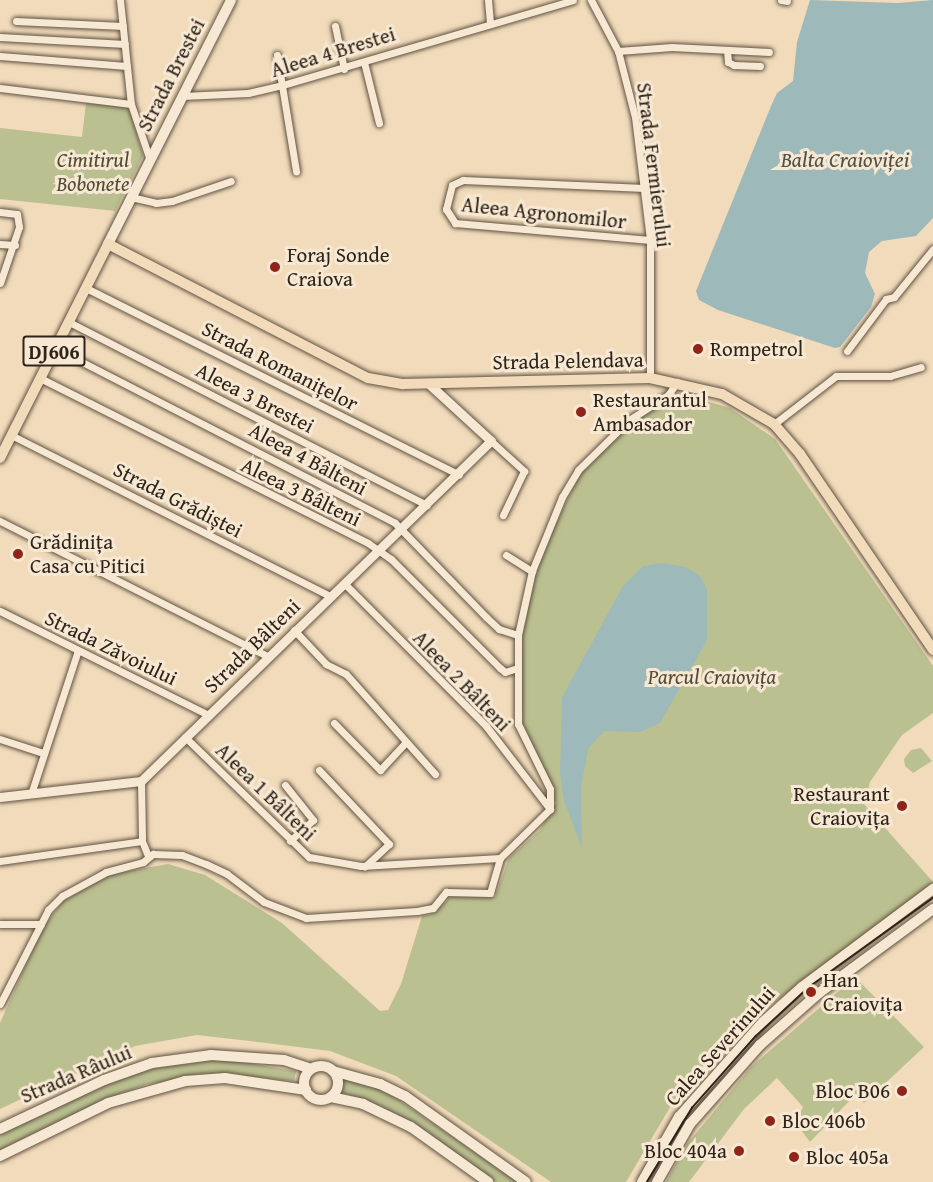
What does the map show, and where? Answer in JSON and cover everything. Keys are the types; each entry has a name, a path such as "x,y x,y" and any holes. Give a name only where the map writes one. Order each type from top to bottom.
{"main road":[{"name":"Strada Brestei","path":"0,458 231,0"},
{"name":"Strada Pelendava","path":"108,244 339,366 368,378 429,384 650,378 677,381 722,394 774,424 800,454 933,650"},
{"name":"Calea Severinului","path":"640,1182 679,1118 763,1022 802,987 933,890"},
{"name":"Calea Severinului","path":"657,1182 690,1124 760,1045 819,993 933,909"},
{"name":"Strada Râului","path":"0,1129 104,1080 152,1063 211,1055 284,1060 311,1070 322,1066 380,1084 405,1096 526,1182"},
{"path":"306,1090 305,1079 311,1070"},
{"path":"331,1097 338,1083 333,1071"},
{"name":"Strada Râului","path":"0,1156 108,1103 185,1081 225,1078 306,1090 317,1100 331,1097 363,1104 411,1127 488,1182"}],"street":[{"path":"120,0 131,104 150,160"},
{"path":"488,0 490,23"},
{"name":"Aleea 4 Brestei","path":"182,96 248,93 283,85 344,69 490,23 573,0"},
{"name":"Strada Fermierului","path":"591,0 618,51 632,99 650,240 650,378"},
{"path":"781,0 788,1"},
{"path":"16,21 123,26"},
{"path":"335,26 344,69"},
{"path":"0,37 124,44"},
{"path":"727,50 728,62 760,66"},
{"path":"618,51 769,52"},
{"path":"277,55 296,171"},
{"path":"0,56 127,66"},
{"path":"364,62 379,123"},
{"path":"0,88 131,104"},
{"name":"Aleea Agronomilor","path":"644,188 463,180 452,185 446,209 454,224 650,240"},
{"path":"131,197 156,203 172,201 231,181"},
{"path":"0,212 18,216 15,245 0,283"},
{"path":"0,244 15,245"},
{"path":"847,351 886,299 894,297 933,249"},
{"name":"Strada Romanițelor","path":"86,288 459,475"},
{"name":"Aleea 3 Brestei","path":"69,322 426,505"},
{"name":"Aleea 4 Bâlteni","path":"56,348 336,492 400,529 499,629 518,635"},
{"path":"774,424 836,376 890,376 921,367"},
{"name":"Aleea 3 Bâlteni","path":"40,378 379,550 501,669 505,672 517,668"},
{"path":"0,1004 42,924 62,896 106,872 143,862 148,856 183,855 206,864 227,874 264,902 306,918 433,908 446,892 490,893 500,858 550,809 550,789 518,724 518,635 532,572 562,497 578,470 629,420 668,395 677,381"},
{"path":"429,384 524,471 502,515"},
{"name":"Strada Grădiștei","path":"11,435 330,596"},
{"name":"Strada Bâlteni","path":"141,781 294,630 459,475 491,441"},
{"path":"0,521 267,656"},
{"path":"506,555 532,572"},
{"name":"Aleea 2 Bâlteni","path":"344,583 486,726 550,809"},
{"name":"Strada Zăvoiului","path":"0,611 207,714"},
{"path":"294,630 326,664 346,674 435,774"},
{"path":"31,794 78,650"},
{"path":"334,723 380,770 406,742"},
{"name":"Aleea 1 Bâlteni","path":"185,737 309,857 365,866 500,858"},
{"path":"0,740 43,753"},
{"path":"319,770 389,844 365,866"},
{"path":"0,797 141,781 142,841 148,856"},
{"path":"285,785 313,820 290,841"},
{"path":"0,861 142,841"},
{"path":"0,924 42,924"}],"green space":[{"name":"Cimitirul Bobonete","path":"86,103 129,107 143,156 115,211 0,199 0,128 82,137"},
{"name":"Parcul Craiovița","path":"678,393 730,408 775,439 933,666 933,713 902,735 870,782 864,804 933,882 771,1005 685,1082 626,1182 551,1182 396,1076 330,1051 241,1040 197,1035 135,1046 0,1109 0,1023 41,931 63,901 112,874 168,864 205,875 282,923 380,1011 388,1010 401,984 422,916 432,914 452,896 495,897 509,858 539,831 556,803 523,723 521,696 523,620 542,551 581,472 632,421"},
{"path":"921,748 932,761 913,773 905,766 904,759 911,750"},
{"path":"855,977 924,1047 864,1103 856,1094 810,1142 795,1122 803,1107 777,1078 744,1109 689,1182 666,1182 687,1144 751,1067"},
{"path":"224,1059 296,1071 294,1081 223,1074 147,1084 106,1099 0,1151 0,1133 104,1084 147,1069"},
{"path":"344,1079 384,1090 518,1182 495,1182 413,1124 364,1099 342,1093"}],"water":[{"name":"Balta Craioviței","path":"810,0 898,3 933,0 933,218 916,236 882,241 869,252 865,273 875,294 871,307 840,347 835,348 718,310 699,300 696,291 777,93 793,81 797,42"},
{"path":"661,563 686,567 700,576 707,590 707,640 660,723 640,732 604,731 588,749 581,788 582,848 564,801 560,773 562,697 623,586 643,566"}],"tram line":[{"path":"647,1182 692,1108 756,1036 809,987 933,898"}],"place":[{"name":"Foraj Sonde Craiova","path":"275,267"},
{"name":"Rompetrol","path":"698,349"},
{"name":"Restaurantul Ambasador","path":"581,412"},
{"name":"Grădinița Casa cu Pitici","path":"18,554"},
{"name":"Restaurant Craiovița","path":"902,806"},
{"name":"Han Craiovița","path":"811,992"},
{"name":"Bloc B06","path":"902,1091"},
{"name":"Bloc 406b","path":"770,1121"},
{"name":"Bloc 404a","path":"739,1151"},
{"name":"Bloc 405a","path":"794,1157"}]}
